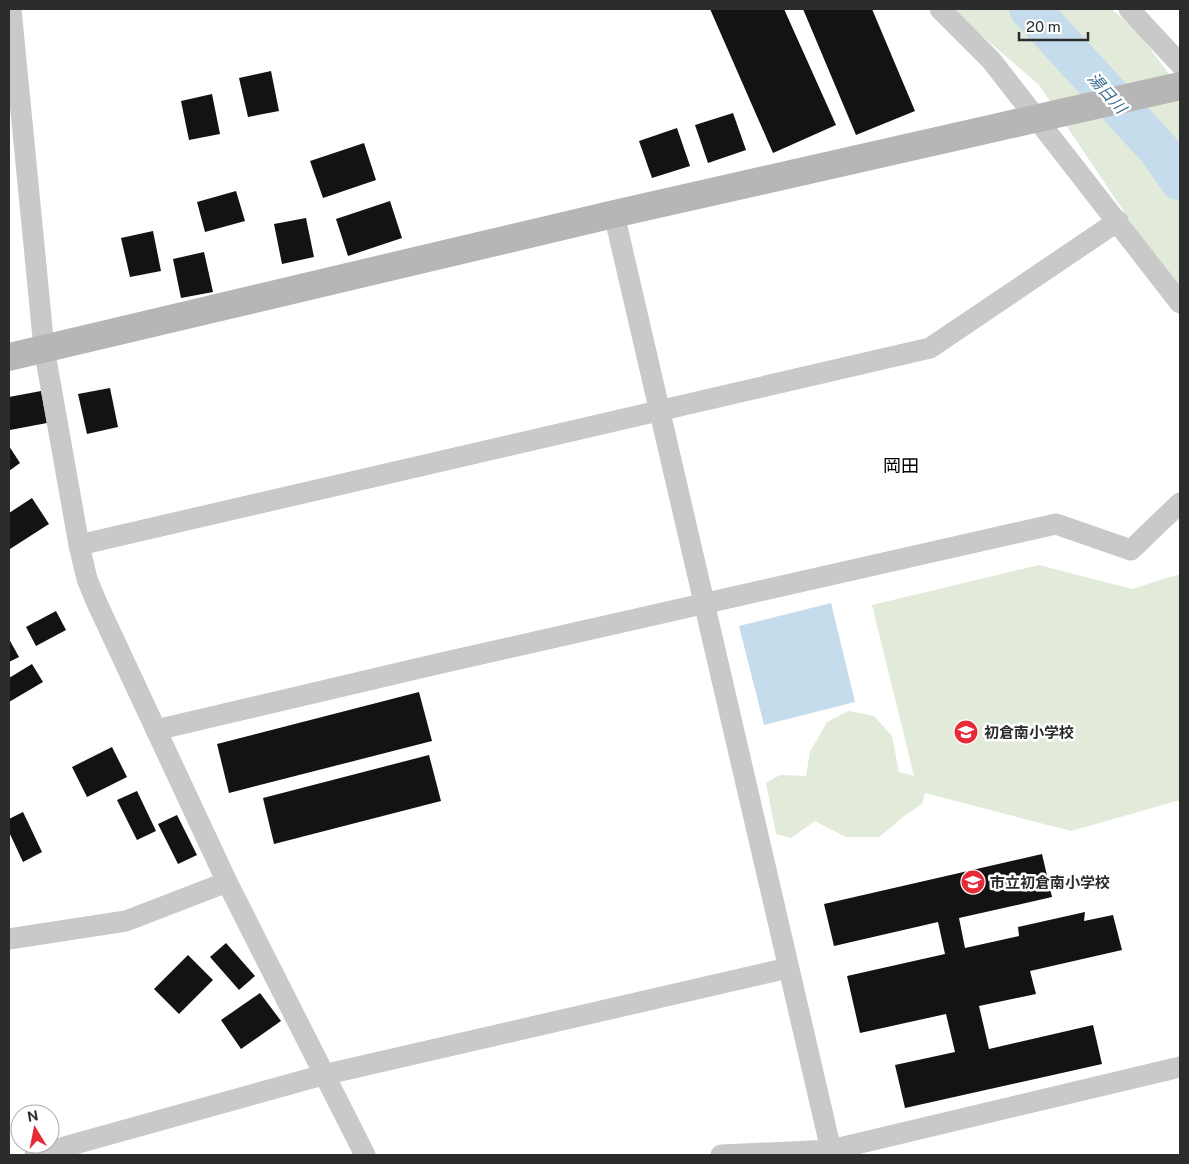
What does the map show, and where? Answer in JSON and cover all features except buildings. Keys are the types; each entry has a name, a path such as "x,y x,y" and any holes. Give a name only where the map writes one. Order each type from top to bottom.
{"street":[{"path":"11,9 44,348 79,545 88,579 96,601 227,882 365,1155"},
{"path":"940,9 991,60 1042,116 1180,303"},
{"path":"1129,9 1180,64"},
{"path":"9,357 614,214 1180,86"},
{"path":"614,214 832,1152"},
{"path":"79,545 930,348 1118,221"},
{"path":"156,730 437,664 1056,524 1131,550 1180,503"},
{"path":"9,938 126,921 227,882"},
{"path":"36,1155 323,1075 788,968"},
{"path":"721,1155 832,1152 1177,1073"}],"green space":[{"path":"951,9 1112,9 1141,36 1180,89 1180,295 1039,85"},
{"path":"1039,565 1132,589 1180,574 1180,800 1071,831 925,793 922,804 879,837 846,837 815,821 791,838 776,834 766,783 780,775 806,776 810,752 827,722 848,711 874,716 892,736 899,772 914,776 872,605"}],"water":[{"path":"831,603 855,702 764,725 739,626"}],"waterway":[{"name":"湯日川","path":"1030,9 1159,150 1180,180"}],"place":[{"name":"初倉南小学校","path":"966,732"},
{"name":"市立初倉南小学校","path":"973,882"}],"district":[{"name":"岡田","path":"901,465"}]}
